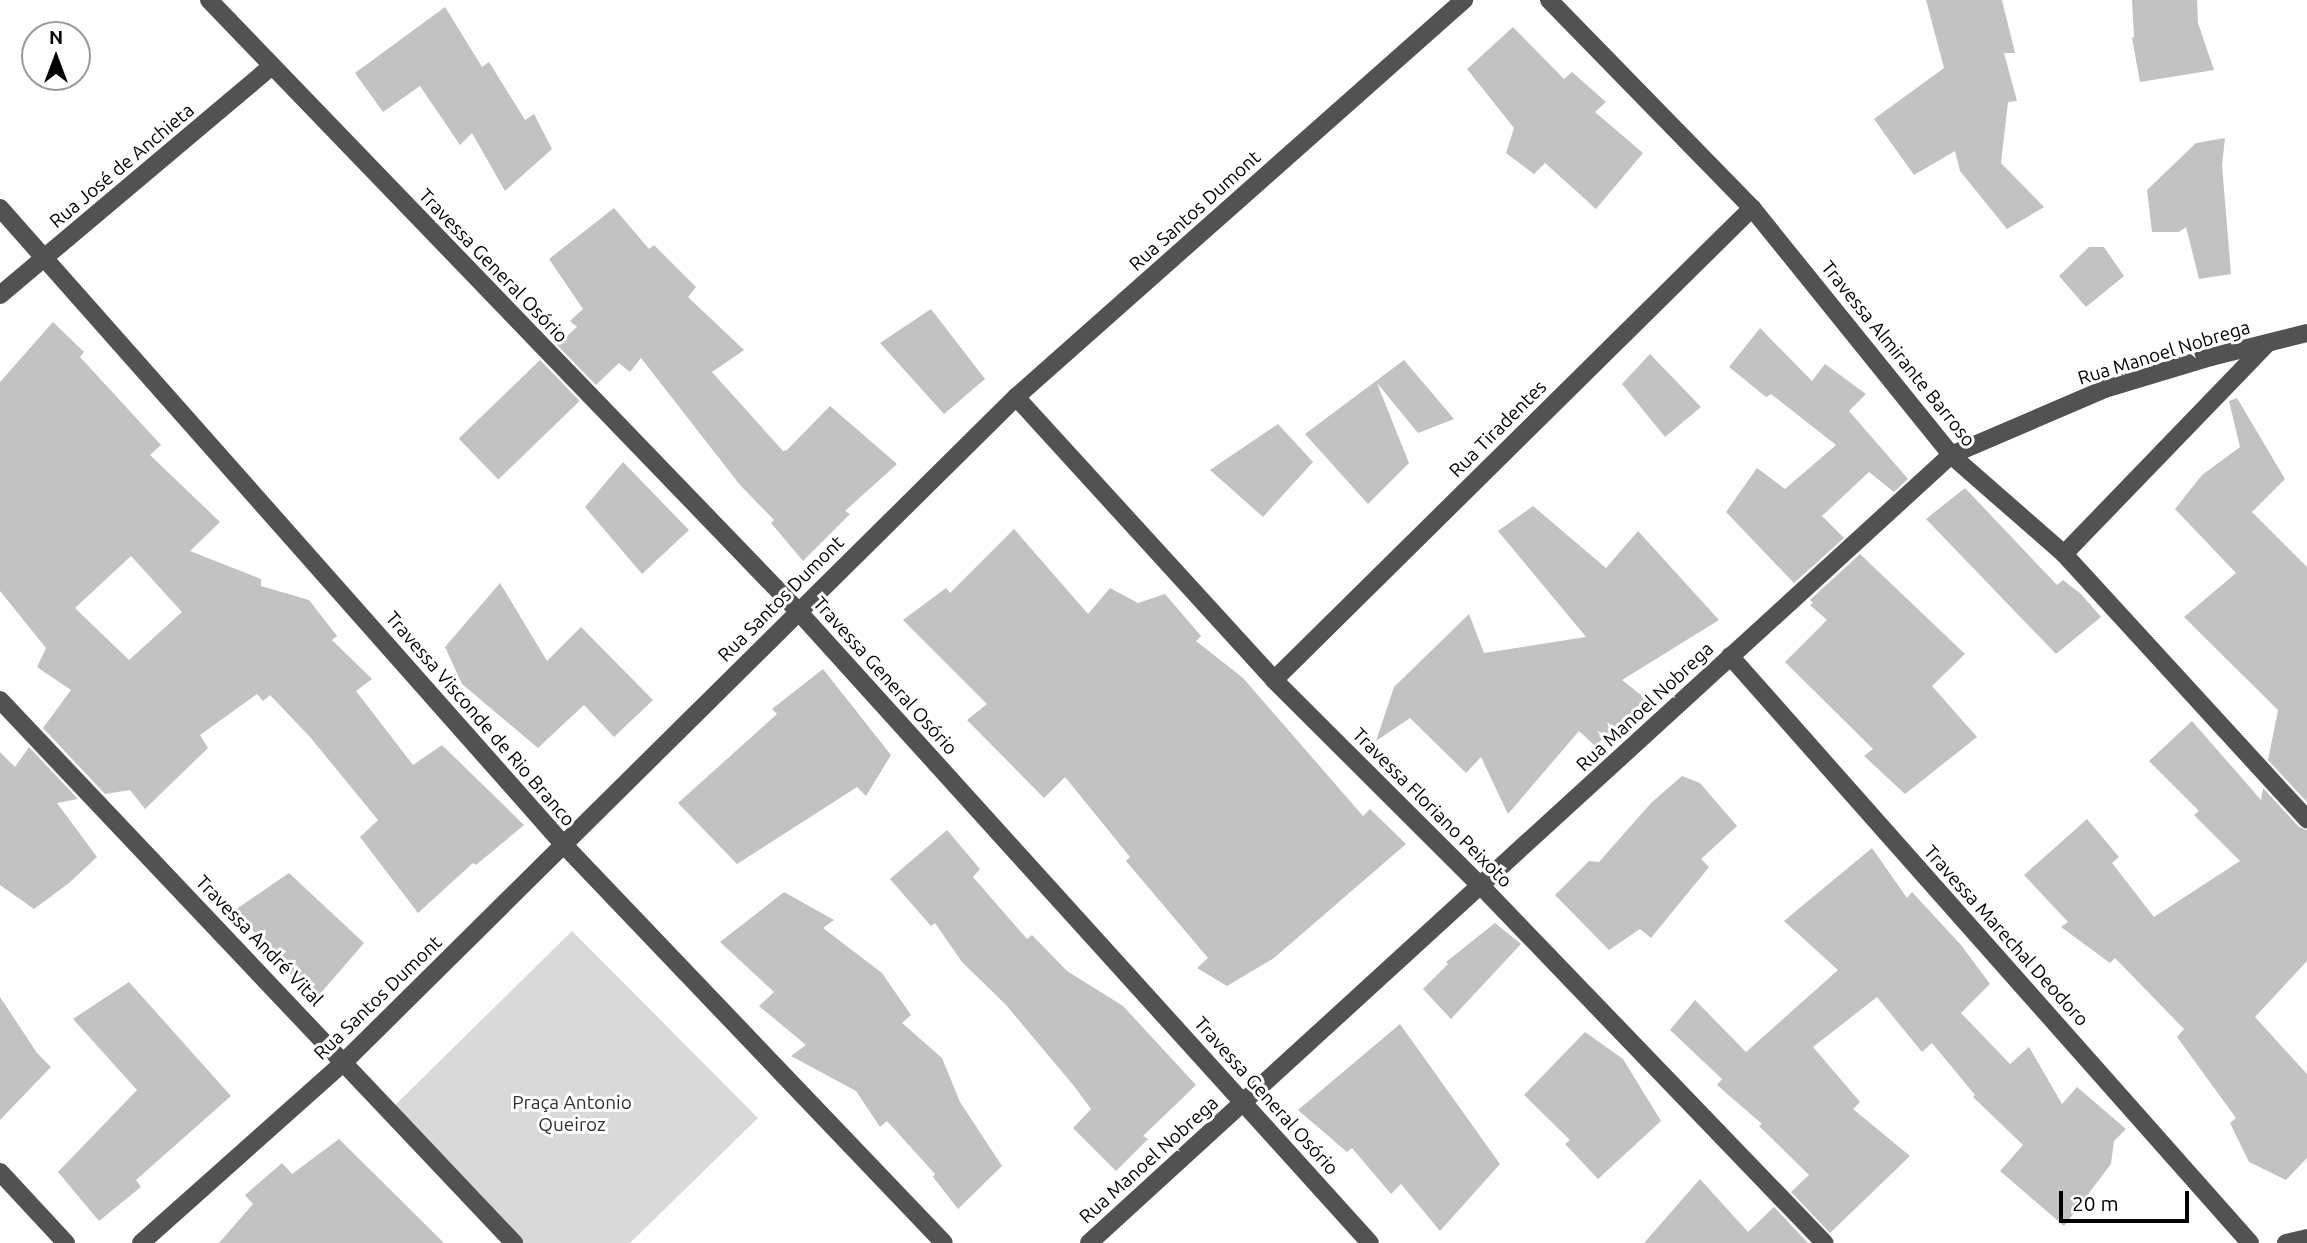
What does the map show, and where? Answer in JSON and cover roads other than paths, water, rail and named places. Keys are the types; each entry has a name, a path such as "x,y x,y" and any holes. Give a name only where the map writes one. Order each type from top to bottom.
{"street":[{"name":"Travessa General Osório","path":"209,0 798,611 1370,1243"},
{"name":"Rua Santos Dumont","path":"141,1243 345,1061 1016,397 1464,0"},
{"name":"Travessa Almirante Barroso","path":"1549,0 1752,208 1951,456 2064,555 2307,819"},
{"name":"Rua José de Anchieta","path":"0,295 271,67"},
{"name":"Travessa Visconde de Rio Branco","path":"0,208 564,845 944,1243"},
{"name":"Rua Tiradentes","path":"1274,680 1752,208"},
{"name":"Rua Manoel Nobrega","path":"1088,1243 1482,887 1730,656 1951,456 2105,390 2307,333"},
{"path":"2064,555 2268,343"},
{"name":"Travessa Floriano Peixoto","path":"1016,397 1274,680 1482,887 1824,1243"},
{"name":"Travessa Marechal Deodoro","path":"1730,656 2250,1243"},
{"name":"Travessa André Vital","path":"0,700 345,1061 514,1243"},
{"path":"0,1172 66,1243"},
{"path":"2286,1243 2307,1238"}],"park label":[{"name":"Praça Antonio Queiroz","path":"572,1114"}]}
